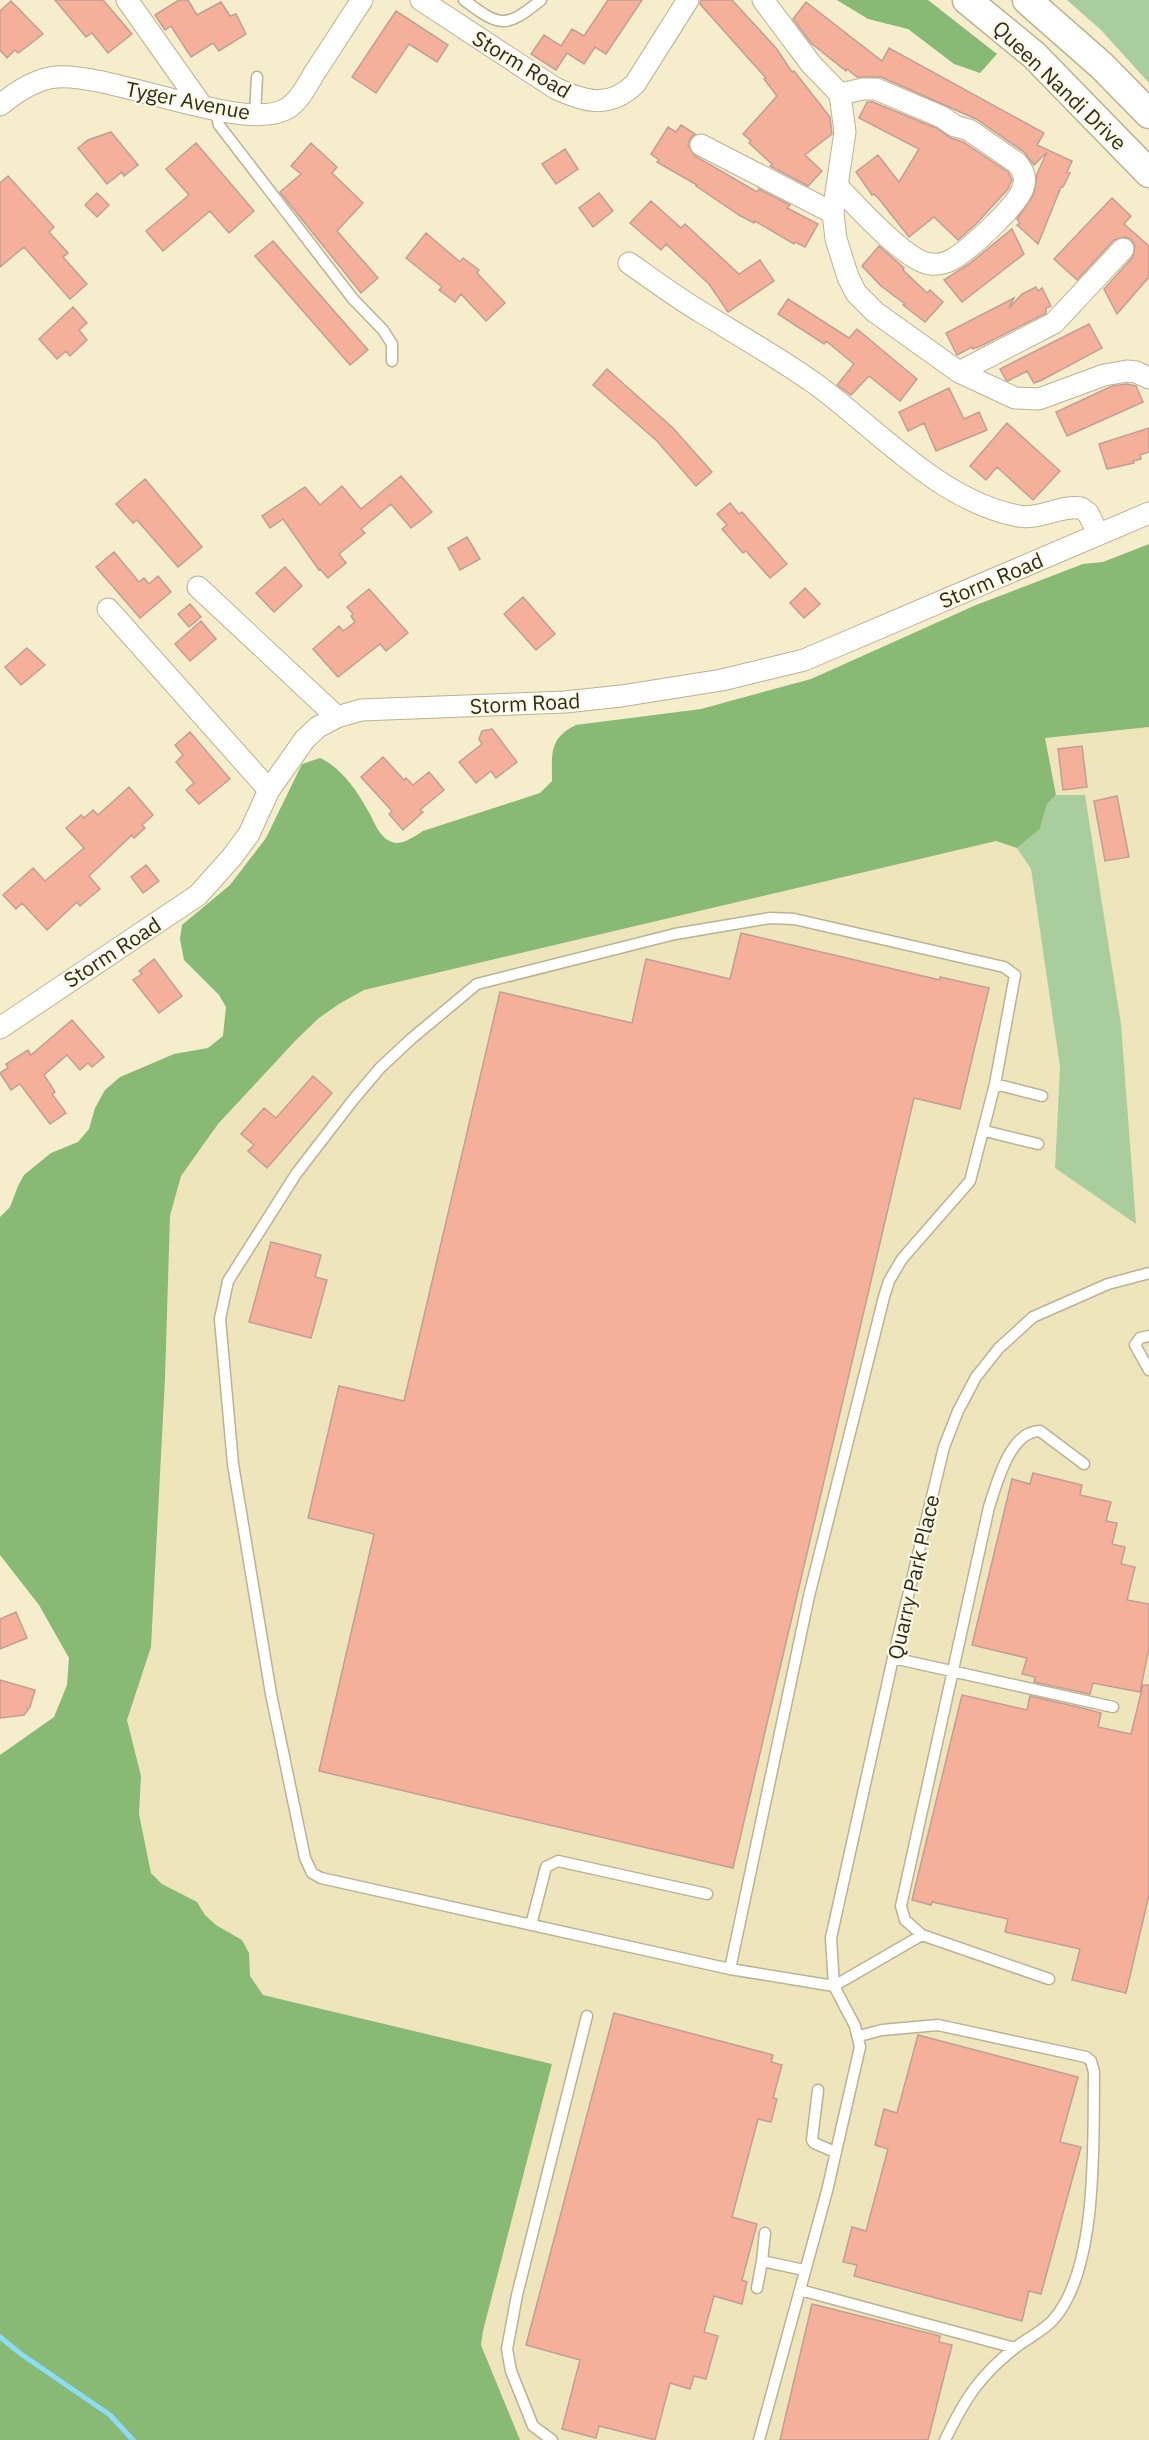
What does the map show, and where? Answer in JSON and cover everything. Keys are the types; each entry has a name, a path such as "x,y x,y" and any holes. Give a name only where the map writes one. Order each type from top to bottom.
{"main road":[{"name":"Queen Nandi Drive","path":"967,0 1034,55 1149,173"},
{"name":"Queen Nandi Drive","path":"1027,0 1102,66 1149,114"}],"street":[{"path":"127,0 209,107"},
{"name":"Tyger Avenue","path":"0,105 29,85 57,76 87,79 209,107 255,115 276,114 295,103 362,0"},
{"name":"Storm Road","path":"421,0 555,88 576,98 590,101 626,93 635,84 688,0"},
{"path":"763,0 811,64 840,94 845,132 833,213 836,239 848,277 856,293 875,312 959,372 1015,398 1038,399 1104,375 1136,372 1149,378"},
{"path":"837,186 885,234 920,262 943,264 954,258 987,231 1004,214 1023,190 1024,183 1022,168 1017,163 969,130 955,126 942,117 876,89 840,94"},
{"path":"702,145 833,213"},
{"path":"959,372 1054,323 1123,249"},
{"path":"629,263 699,311 765,350 818,387 873,432 949,487 981,503 1019,516 1035,517 1081,508 1088,513 1098,534"},
{"name":"Storm Road","path":"0,1028 198,896 249,834 269,790 305,739 318,727 337,717 361,710 565,702 621,696 722,680 804,660 1149,513"},
{"path":"198,587 337,717"},
{"path":"108,609 269,790"}],"lane":[{"path":"464,0 497,20 505,22 515,20 541,0"},
{"path":"255,115 257,77"},
{"path":"209,107 219,125 353,299 383,330 392,344 392,361"},
{"path":"730,1969 809,1596 884,1297 889,1281 902,1259 970,1181 985,1131 1008,1025 1015,975 1004,967 806,921 770,918 675,934 536,970 500,976 477,984 380,1068 296,1174 228,1281 220,1319 232,1464 271,1694 308,1866 312,1873 321,1878 730,1969 834,1986 922,1935"},
{"path":"995,1084 1042,1096"},
{"path":"985,1131 1038,1144"},
{"name":"Quarry Park Place","path":"834,1986 831,1938 835,1914 944,1447 958,1411 976,1377 999,1348 1033,1317 1108,1284 1149,1273"},
{"path":"1149,1336 1140,1338 1135,1344 1149,1370"},
{"path":"1048,1979 922,1935 905,1920 902,1899 989,1507 1010,1454 1029,1432 1040,1431 1084,1464"},
{"path":"893,1658 1113,1707"},
{"path":"531,1925 546,1867 558,1861 707,1894"},
{"path":"759,2440 827,2192 860,2047 859,2036 834,1986"},
{"path":"552,2440 533,2426 511,2371 507,2349 517,2295 587,2016"},
{"path":"859,2036 893,2029 938,2025 1086,2057 1091,2061 1094,2072 1093,2153 1088,2223 1078,2275 1069,2296 1052,2320 982,2376 964,2401 945,2440"},
{"path":"818,2090 812,2140 835,2152"},
{"path":"757,2288 765,2233"},
{"path":"762,2261 804,2270"},
{"path":"800,2290 1015,2348"}],"shaded area":[{"path":"1149,727 1149,2440 520,2440 481,2345 552,2064 263,1995 250,1976 249,1953 242,1940 216,1925 205,1915 197,1902 162,1884 151,1873 139,1814 141,1776 127,1720 151,1647 165,1379 170,1216 181,1176 218,1124 296,1040 319,1018 364,990 996,841 1017,848 1031,869 1060,1067 1055,1168 1135,1223 1121,1024 1085,795 1056,795 1045,738"}],"green space":[{"path":"837,0 928,0 997,54 980,73 954,64 908,29 868,19"},
{"path":"1067,0 1149,0 1149,83 1101,30"},
{"path":"1149,544 1149,727 1045,738 1056,795 1047,804 1040,829 1017,848 996,841 364,990 319,1018 296,1040 218,1124 181,1176 170,1216 165,1379 151,1647 127,1720 141,1776 139,1814 151,1873 162,1884 197,1902 205,1915 216,1925 242,1940 249,1953 250,1976 263,1995 552,2064 481,2345 520,2440 0,2440 0,1755 54,1717 67,1685 69,1658 39,1605 0,1555 0,1217 10,1207 24,1175 51,1153 78,1142 89,1129 95,1108 105,1090 120,1077 174,1054 208,1048 223,1036 226,1007 219,995 184,960 180,939 182,925 230,885 266,838 302,764 320,758 334,767 358,794 384,837 396,843 404,842 423,831 540,793 552,781 552,755 557,741 561,735 576,725 701,709 811,679 976,605 1083,564 1103,562"},
{"path":"1056,795 1085,795 1121,1024 1136,1224 1055,1168 1060,1067 1031,869 1017,848 1040,829 1047,804"}],"building":[{"path":"55,0 103,0 132,34 108,53 92,33 86,37"},
{"path":"179,0 188,0 197,15 221,2 230,16 236,14 246,34 219,51 213,43 191,57 171,26 165,30 155,15"},
{"path":"608,0 642,0 606,54 595,47 584,64 567,53 556,70 531,54 544,35 561,46 572,29 584,36"},
{"path":"701,0 732,0 776,48 792,72 794,71 830,117 832,134 805,155 822,171 808,186 770,166 772,164 749,143 751,141 743,134 777,96 764,79 766,78 700,4"},
{"path":"11,1 43,34 18,53 15,50 7,58 0,50 0,11"},
{"path":"806,2 882,61 889,48 1044,133 1037,145 1072,161 1067,172 1070,173 1061,187 1038,244 1017,225 1020,223 1017,219 1034,194 1037,174 1047,152 1034,165 1024,152 976,119 881,77 857,77 847,69 846,71 811,43 793,19"},
{"path":"396,11 448,45 437,62 409,44 376,93 352,77"},
{"path":"867,102 873,102 936,128 951,138 963,142 1008,172 1012,180 1008,189 958,240 934,217 909,237 879,199 874,194 872,195 856,172 878,155 899,182 919,149 859,118"},
{"path":"681,125 695,134 688,145 695,156 757,192 759,189 790,205 787,208 818,224 805,247 795,242 794,244 755,221 754,223 739,215 697,185 657,162 659,160 651,154 668,127 676,132"},
{"path":"111,132 138,165 124,176 122,172 107,184 78,148 88,140"},
{"path":"196,143 254,211 229,233 210,211 163,251 146,231 189,195 166,169"},
{"path":"311,143 337,167 332,173 363,203 337,231 378,278 361,293 280,192 301,174 291,166"},
{"path":"565,149 578,169 556,184 542,164"},
{"path":"8,176 54,227 49,232 68,253 63,257 87,284 70,299 24,247 0,267 0,183"},
{"path":"97,193 109,205 97,217 85,205"},
{"path":"599,193 613,211 593,227 579,208"},
{"path":"1112,198 1131,216 1124,224 1149,246 1149,277 1117,314 1104,289 1133,257 1135,246 1131,239 1125,237 1114,240 1077,280 1054,259"},
{"path":"651,201 681,228 685,224 739,274 760,260 774,281 728,312 709,284 666,244 661,250 630,223"},
{"path":"1012,229 1024,254 962,302 944,280 969,264"},
{"path":"426,233 460,262 463,258 479,270 477,273 505,303 486,321 461,294 455,302 439,290 442,287 406,258"},
{"path":"273,241 368,350 350,365 255,256"},
{"path":"879,246 927,293 930,290 943,302 925,322 881,286 862,266"},
{"path":"1036,287 1038,291 1042,288 1051,306 1046,308 1046,313 983,345 973,349 972,347 957,355 946,333 1014,298 1009,308 1022,294"},
{"path":"788,299 849,338 857,329 917,379 900,401 869,376 851,395 837,385 854,364 826,341 824,344 778,314"},
{"path":"73,307 87,323 79,330 87,340 70,356 66,351 57,359 39,339"},
{"path":"1089,324 1102,348 1034,383 1027,371 1006,380 1000,369"},
{"path":"607,369 673,428 712,472 696,486 657,441 593,385"},
{"path":"1127,384 1136,386 1143,402 1067,436 1056,412 1112,386"},
{"path":"949,388 964,419 979,412 987,430 936,451 924,423 908,431 899,412"},
{"path":"1007,423 1060,471 1033,500 997,467 986,480 970,466"},
{"path":"1149,428 1149,452 1140,455 1141,459 1133,461 1134,463 1107,469 1099,444"},
{"path":"401,476 432,512 411,528 391,504 361,529 365,533 339,554 346,563 328,578 319,570 283,519 270,528 262,516 305,487 320,505 342,486 361,509"},
{"path":"145,479 202,547 178,567 137,520 133,523 116,504"},
{"path":"730,503 739,514 742,512 787,564 770,578 722,529 727,525 717,514"},
{"path":"467,537 480,559 460,570 448,548"},
{"path":"114,552 139,582 144,578 149,584 158,576 171,592 140,618 96,567"},
{"path":"285,567 302,586 274,612 256,593"},
{"path":"805,588 820,604 804,618 790,603"},
{"path":"369,589 408,633 386,651 380,644 338,677 313,649 339,626 343,631 355,622 351,616 353,614 347,607"},
{"path":"523,597 555,634 536,650 504,614"},
{"path":"190,604 201,617 189,627 178,614"},
{"path":"201,621 216,639 190,661 175,644"},
{"path":"27,648 45,665 21,685 5,667"},
{"path":"492,729 517,762 496,778 491,771 476,783 459,762 482,744 479,739 482,731"},
{"path":"190,732 230,779 199,804 186,790 194,783 176,762 183,755 175,745"},
{"path":"1082,746 1087,787 1063,790 1058,749"},
{"path":"383,757 404,780 406,778 413,785 429,772 444,790 420,810 423,812 403,830 389,814 392,811 361,777"},
{"path":"129,787 153,815 142,825 145,828 134,838 132,835 89,876 100,889 80,906 77,902 47,930 22,903 16,909 3,895 33,868 45,881 84,848 66,828 81,815 84,818 93,810 98,815"},
{"path":"1117,796 1129,857 1105,861 1094,801"},
{"path":"146,865 159,881 143,893 131,877"},
{"path":"741,933 940,980 940,977 989,988 960,1109 914,1098 733,1868 319,1771 374,1534 308,1518 339,1386 404,1401 500,992 632,1023 646,959 730,979"},
{"path":"154,959 182,996 159,1013 133,980 142,974 139,971"},
{"path":"72,1020 104,1057 92,1067 88,1063 80,1070 67,1055 44,1075 55,1092 52,1094 66,1113 50,1124 20,1084 11,1090 0,1073 8,1068 6,1064 28,1050 31,1055"},
{"path":"313,1076 332,1093 267,1168 248,1151 254,1145 241,1134 264,1108 276,1118"},
{"path":"271,1242 321,1255 315,1277 327,1280 311,1338 249,1322"},
{"path":"1033,1473 1082,1485 1080,1495 1111,1502 1106,1521 1117,1523 1112,1544 1125,1547 1121,1564 1135,1567 1127,1600 1149,1604 1149,1648 1140,1692 1093,1683 1090,1694 1034,1682 1035,1677 1022,1674 1027,1658 972,1645 1012,1479 1030,1484"},
{"path":"16,1612 27,1638 0,1649 0,1619"},
{"path":"0,1680 35,1690 30,1707 24,1715 0,1718"},
{"path":"1143,1685 1149,1685 1149,1895 1126,1993 1072,1980 1080,1949 1005,1932 1008,1919 932,1902 931,1905 912,1900 962,1695 1027,1710 1030,1696 1101,1713 1098,1727 1131,1734"},
{"path":"614,2013 773,2055 771,2062 782,2065 773,2098 777,2099 771,2122 758,2119 732,2217 757,2224 742,2280 747,2282 742,2304 714,2296 704,2332 718,2336 706,2379 694,2376 690,2389 670,2383 655,2440 599,2426 596,2438 562,2429 580,2360 526,2345"},
{"path":"918,2035 1078,2077 1060,2142 1081,2147 1041,2294 1029,2291 1022,2321 854,2276 857,2265 843,2262 852,2227 866,2231 888,2149 875,2145 884,2109 897,2113"},
{"path":"812,2304 940,2336 939,2342 952,2345 928,2440 780,2440"}],"waterway":[{"path":"0,2337 110,2415 133,2440"}]}
